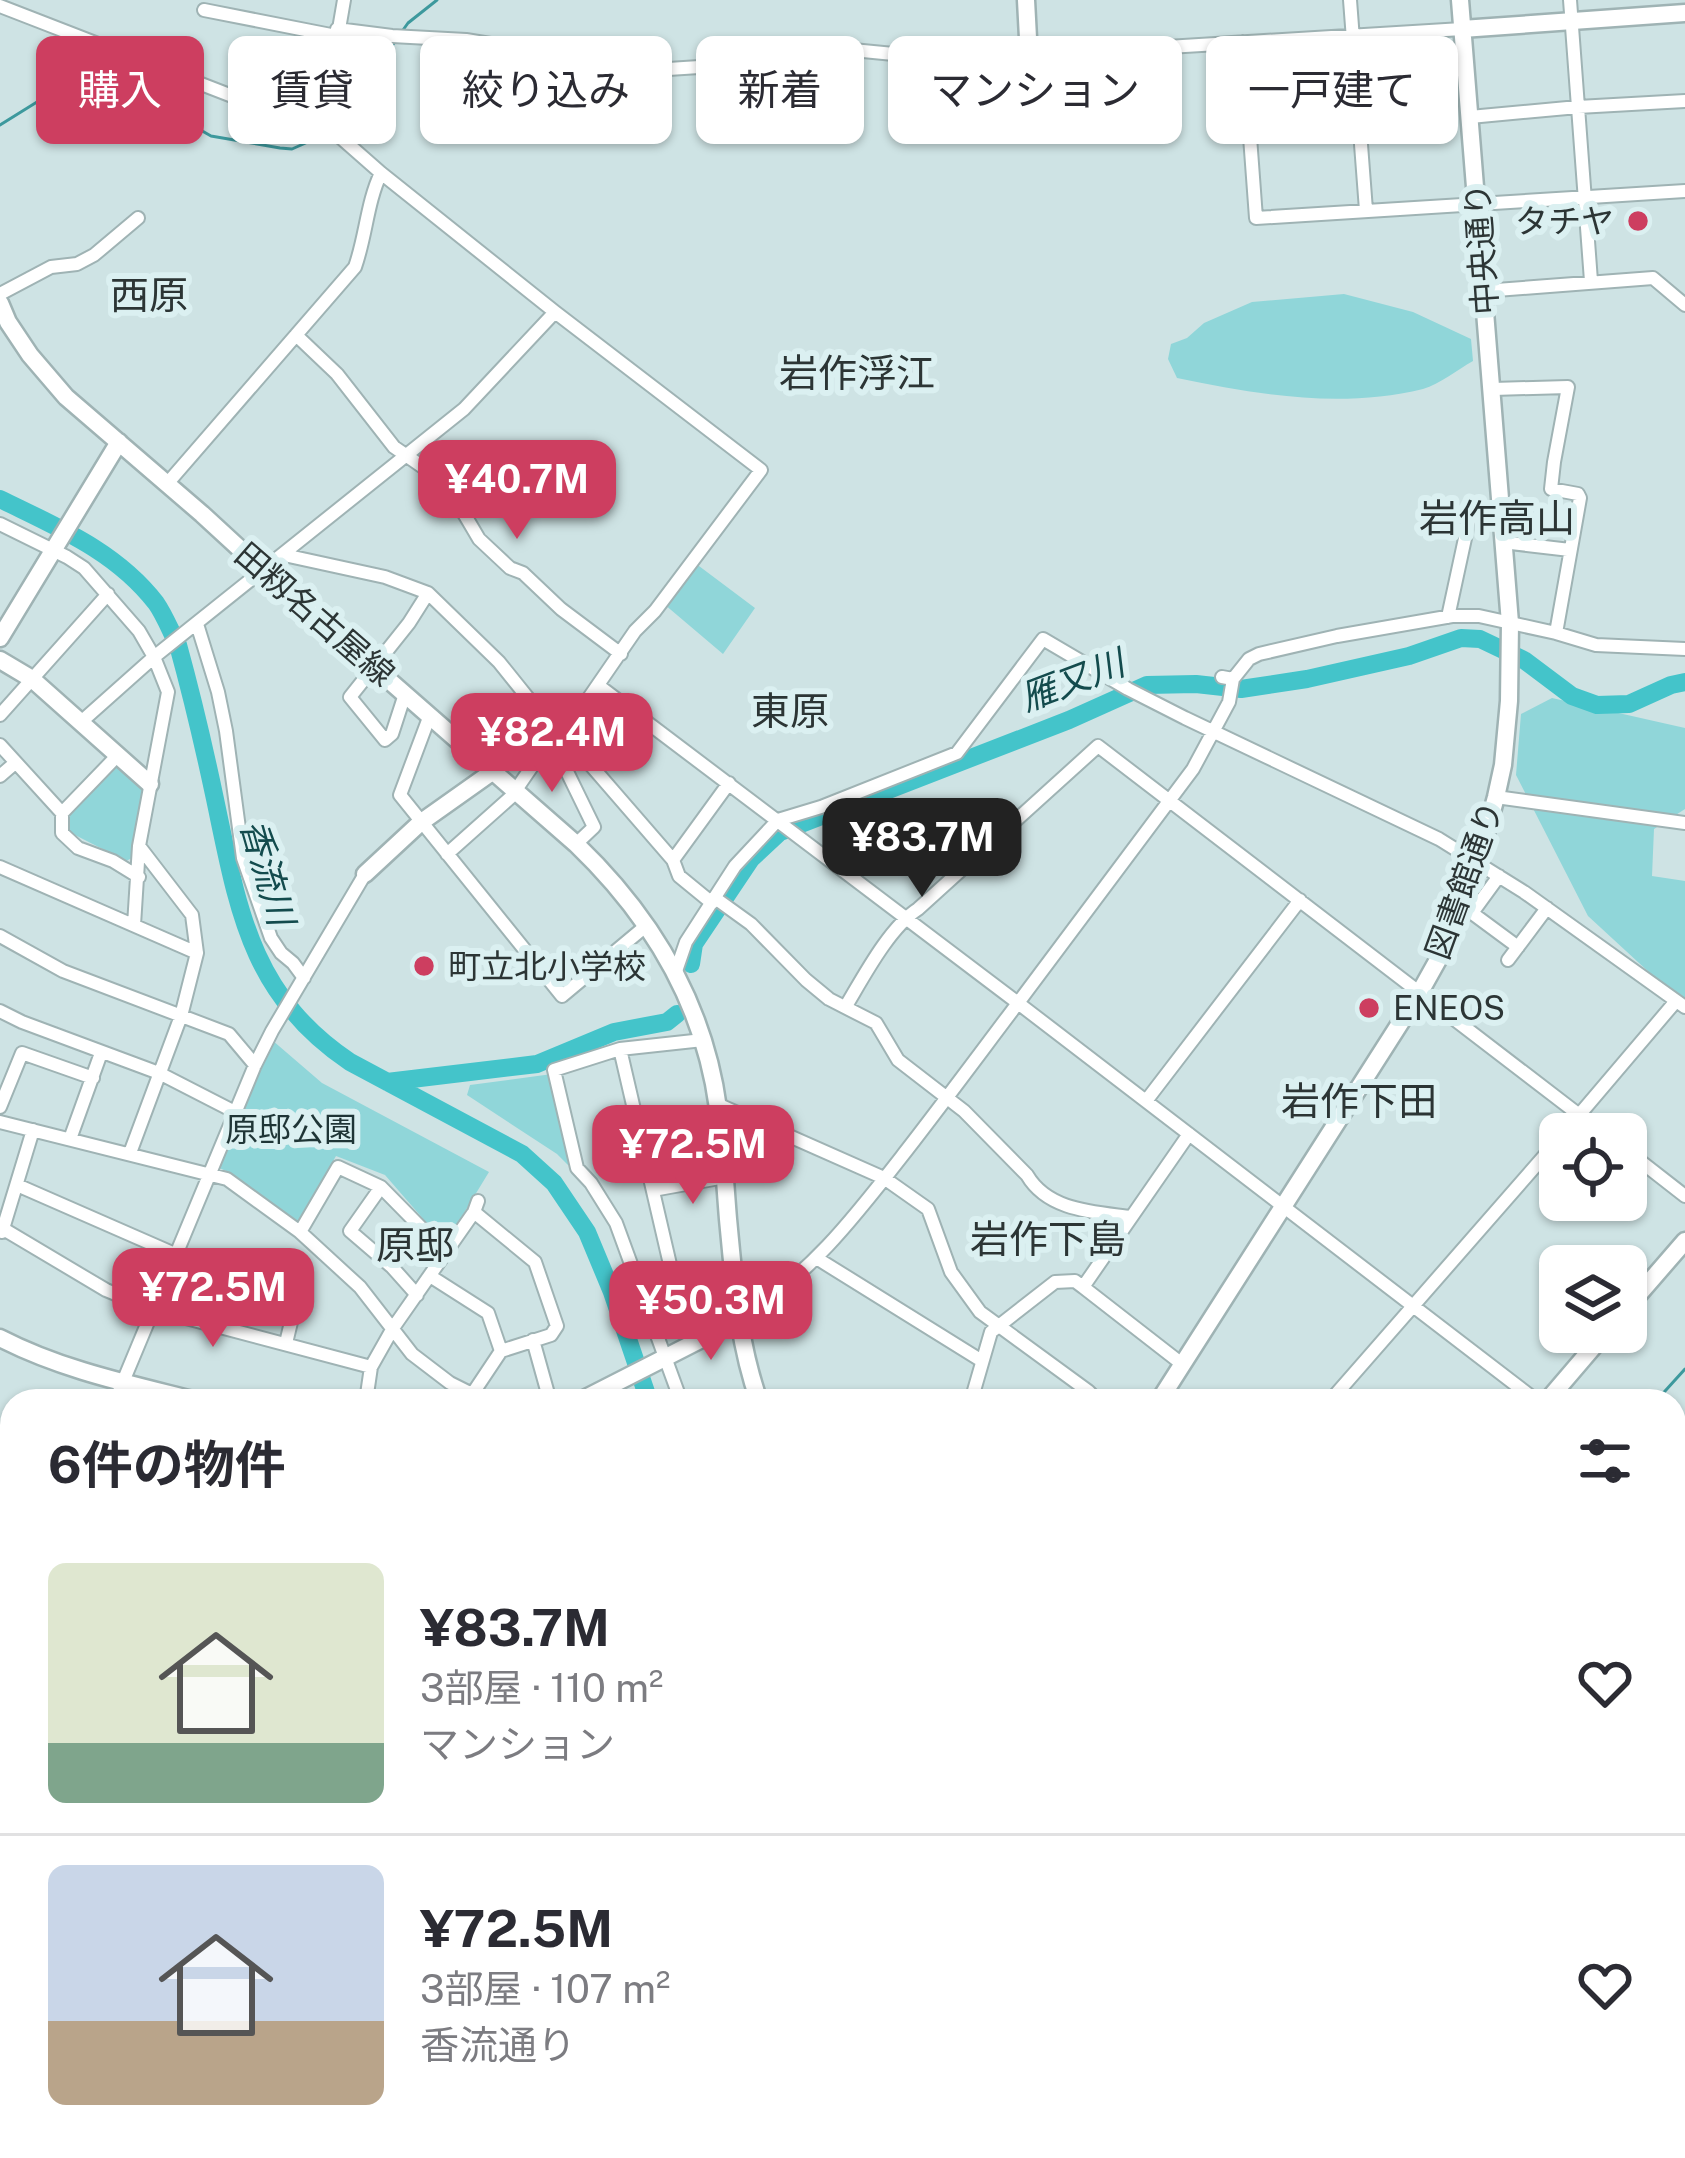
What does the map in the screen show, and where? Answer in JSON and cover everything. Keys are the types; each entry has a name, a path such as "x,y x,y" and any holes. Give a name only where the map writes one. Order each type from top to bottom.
{"street":[{"path":"336,36 344,0"},
{"path":"1026,0 1028,36"},
{"path":"1350,0 1353,36 1685,13"},
{"name":"中央通り","path":"1460,0 1489,354"},
{"path":"1570,0 1591,280"},
{"path":"0,6 228,94"},
{"path":"204,10 337,32 466,40 653,70 730,65 822,47 888,53"},
{"path":"1470,117 1685,101"},
{"path":"349,144 555,313 761,470 511,797 447,854"},
{"path":"1251,144 1256,218 1685,191"},
{"path":"1361,144 1366,210"},
{"path":"166,485 356,267 381,173"},
{"path":"0,294 51,267 77,264 94,255 138,218"},
{"path":"1484,291 1653,278 1685,305"},
{"name":"田籾名古屋線","path":"0,303 30,355 66,398 576,844 619,888 646,925 676,971 703,1040 718,1104 737,1321 756,1389"},
{"path":"81,722 464,409 555,313"},
{"path":"296,335 337,374 394,447 446,482 469,525 501,560 621,654"},
{"name":"図書館通り","path":"1166,1389 1420,992 1444,949 1478,862 1504,749 1510,665 1489,354"},
{"path":"1493,388 1568,387 1551,489 1580,498 1556,633"},
{"path":"0,638 119,442"},
{"path":"1448,617 1472,506"},
{"path":"0,524 55,548 84,568 139,631 156,657 169,692 139,846 134,925"},
{"path":"1502,542 1570,550"},
{"path":"284,555 385,577 428,593 500,662 536,708 594,827 576,844"},
{"path":"406,694 392,734 385,740 350,697 428,593"},
{"path":"0,715 108,594"},
{"path":"605,1389 772,1299 858,1215 1170,801 1214,733 1229,683 1249,659 1336,636 1479,616 1510,632 1556,633 1596,645 1685,649"},
{"path":"195,625 218,692 243,858 271,938 302,982"},
{"path":"676,971 686,941 718,902 744,855 778,820 957,753 1042,639 1214,733 1413,825 1478,862 1681,1004 1582,1113"},
{"path":"0,660 32,679 149,784"},
{"path":"599,686 1526,1389"},
{"path":"430,715 400,795 562,996 646,925"},
{"path":"563,729 673,860 679,876 751,924 829,999 876,1023 898,1060 964,1111 1035,1187 1069,1208 1131,1216"},
{"path":"0,745 62,813 62,833 78,848 139,877"},
{"path":"846,1006 905,917 1097,746 1575,1113"},
{"path":"62,813 117,756"},
{"path":"0,776 15,764"},
{"path":"119,1389 255,1064 365,874 420,823 492,772"},
{"path":"673,860 729,783"},
{"path":"1496,797 1685,823"},
{"path":"130,1153 181,1016 196,953 192,915 139,846"},
{"path":"0,867 196,953"},
{"path":"1499,876 1472,913 1518,947"},
{"path":"1146,1101 1300,900"},
{"path":"1508,960 1547,908"},
{"path":"0,936 63,971 229,1034 255,1064"},
{"path":"0,1011 159,1073 235,1112"},
{"path":"676,1389 616,1223 577,1168 554,1070 620,1048 703,1040"},
{"path":"620,1048 672,1273 641,1287"},
{"path":"0,1108 22,1053 93,1078"},
{"path":"70,1139 101,1053"},
{"path":"718,1104 884,1178 928,1209 950,1272 980,1312 1085,1389"},
{"path":"0,1122 227,1179 300,1232 360,1286 412,1354 462,1389"},
{"path":"33,1130 1,1230 106,1291 152,1309 371,1367"},
{"path":"1083,1287 1190,1135"},
{"path":"1340,1389 1539,1162"},
{"path":"300,1232 338,1166 381,1187 445,1252"},
{"path":"1647,1166 1685,1196"},
{"path":"653,1190 725,1177"},
{"path":"17,1185 177,1255 292,1318 286,1343"},
{"path":"381,1187 350,1231 417,1295"},
{"path":"368,1389 371,1367 393,1328 476,1206 535,1262 556,1326 551,1335 501,1351 476,1389"},
{"path":"1647,1285 1685,1241"},
{"path":"818,1259 982,1361"},
{"path":"430,1276 488,1313 501,1351"},
{"path":"974,1389 991,1331 1055,1282 1076,1281 1182,1364"},
{"path":"0,1338 29,1353 150,1389"},
{"path":"532,1340 546,1389"},
{"path":"1553,1389 1587,1353"}],"green space":[{"path":"1344,294 1413,312 1471,339 1473,361 1423,389 1330,399 1177,378 1168,359 1171,344 1252,302"},
{"path":"695,563 755,608 723,654 664,604"},
{"path":"1552,698 1685,728 1685,809 1654,829 1652,876 1685,881 1685,1000 1677,998 1588,916 1516,775 1521,714"},
{"path":"116,765 144,789 132,858 126,861 66,828 71,811"},
{"name":"原邸公園","path":"272,1040 322,1083 489,1172 445,1244 385,1175 336,1156 298,1223 219,1168"},
{"path":"552,1074 572,1163 568,1165 467,1095 470,1085"}],"waterway":[{"path":"403,30 437,0"},
{"path":"0,125 45,97 72,96 123,111 164,109 211,136 228,139"},
{"path":"257,144 292,149 303,144"},
{"name":"香流川","path":"0,499 104,555 156,603 178,645 241,912 269,978 316,1036 350,1062 522,1154 554,1183 587,1232 645,1389"},
{"name":"雁又川","path":"691,964 694,944 751,859 780,832 1147,685 1241,689 1409,656 1461,638 1480,639 1524,660 1572,696 1597,705 1629,704 1685,682"},
{"name":"雁又川","path":"387,1082 537,1064 614,1032 667,1022 677,1014"},
{"path":"1667,1389 1685,1369"}],"place":[{"name":"タチヤ","path":"1638,221"},
{"name":"町立北小学校","path":"424,966"},
{"name":"ENEOS","path":"1369,1008"}],"district":[{"name":"西原","path":"149,295"},
{"name":"岩作浮江","path":"857,373"},
{"name":"岩作高山","path":"1497,518"},
{"name":"東原","path":"790,711"},
{"name":"岩作下田","path":"1359,1101"},
{"name":"岩作下島","path":"1048,1239"},
{"name":"原邸","path":"415,1245"}]}
